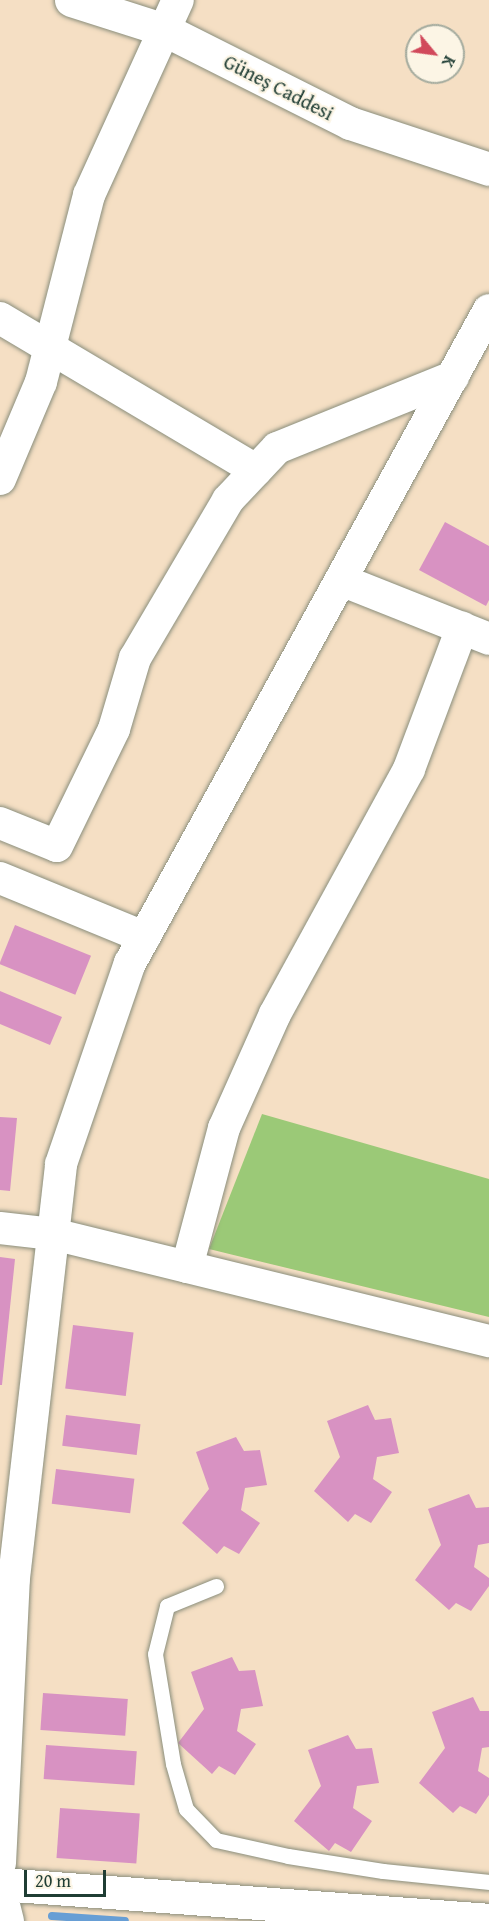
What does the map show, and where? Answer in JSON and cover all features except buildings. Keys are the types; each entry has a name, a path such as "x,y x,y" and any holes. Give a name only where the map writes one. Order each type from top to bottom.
{"street":[{"name":"Güneş Caddesi","path":"71,0 165,30 350,123 489,169"},
{"path":"0,479 41,382 89,195 178,0"},
{"path":"0,1863 6,1626 14,1578 61,1164 130,963 489,310"},
{"path":"0,318 256,470"},
{"path":"0,823 57,846 114,729 135,658 228,500 277,448 453,377"},
{"path":"186,1267 224,1128 275,1014 409,769 475,633 341,580"},
{"path":"0,878 144,937"},
{"path":"0,1228 53,1234 489,1341"},
{"path":"0,1884 489,1920"},
{"path":"0,1889 8,1921"}],"lane":[{"path":"216,1586 167,1606 155,1654 173,1764 186,1809 216,1840 288,1856 372,1870 489,1882"}],"green space":[{"path":"262,1114 489,1179 489,1317 209,1249"}],"waterway":[{"path":"52,1916 125,1921"}]}
